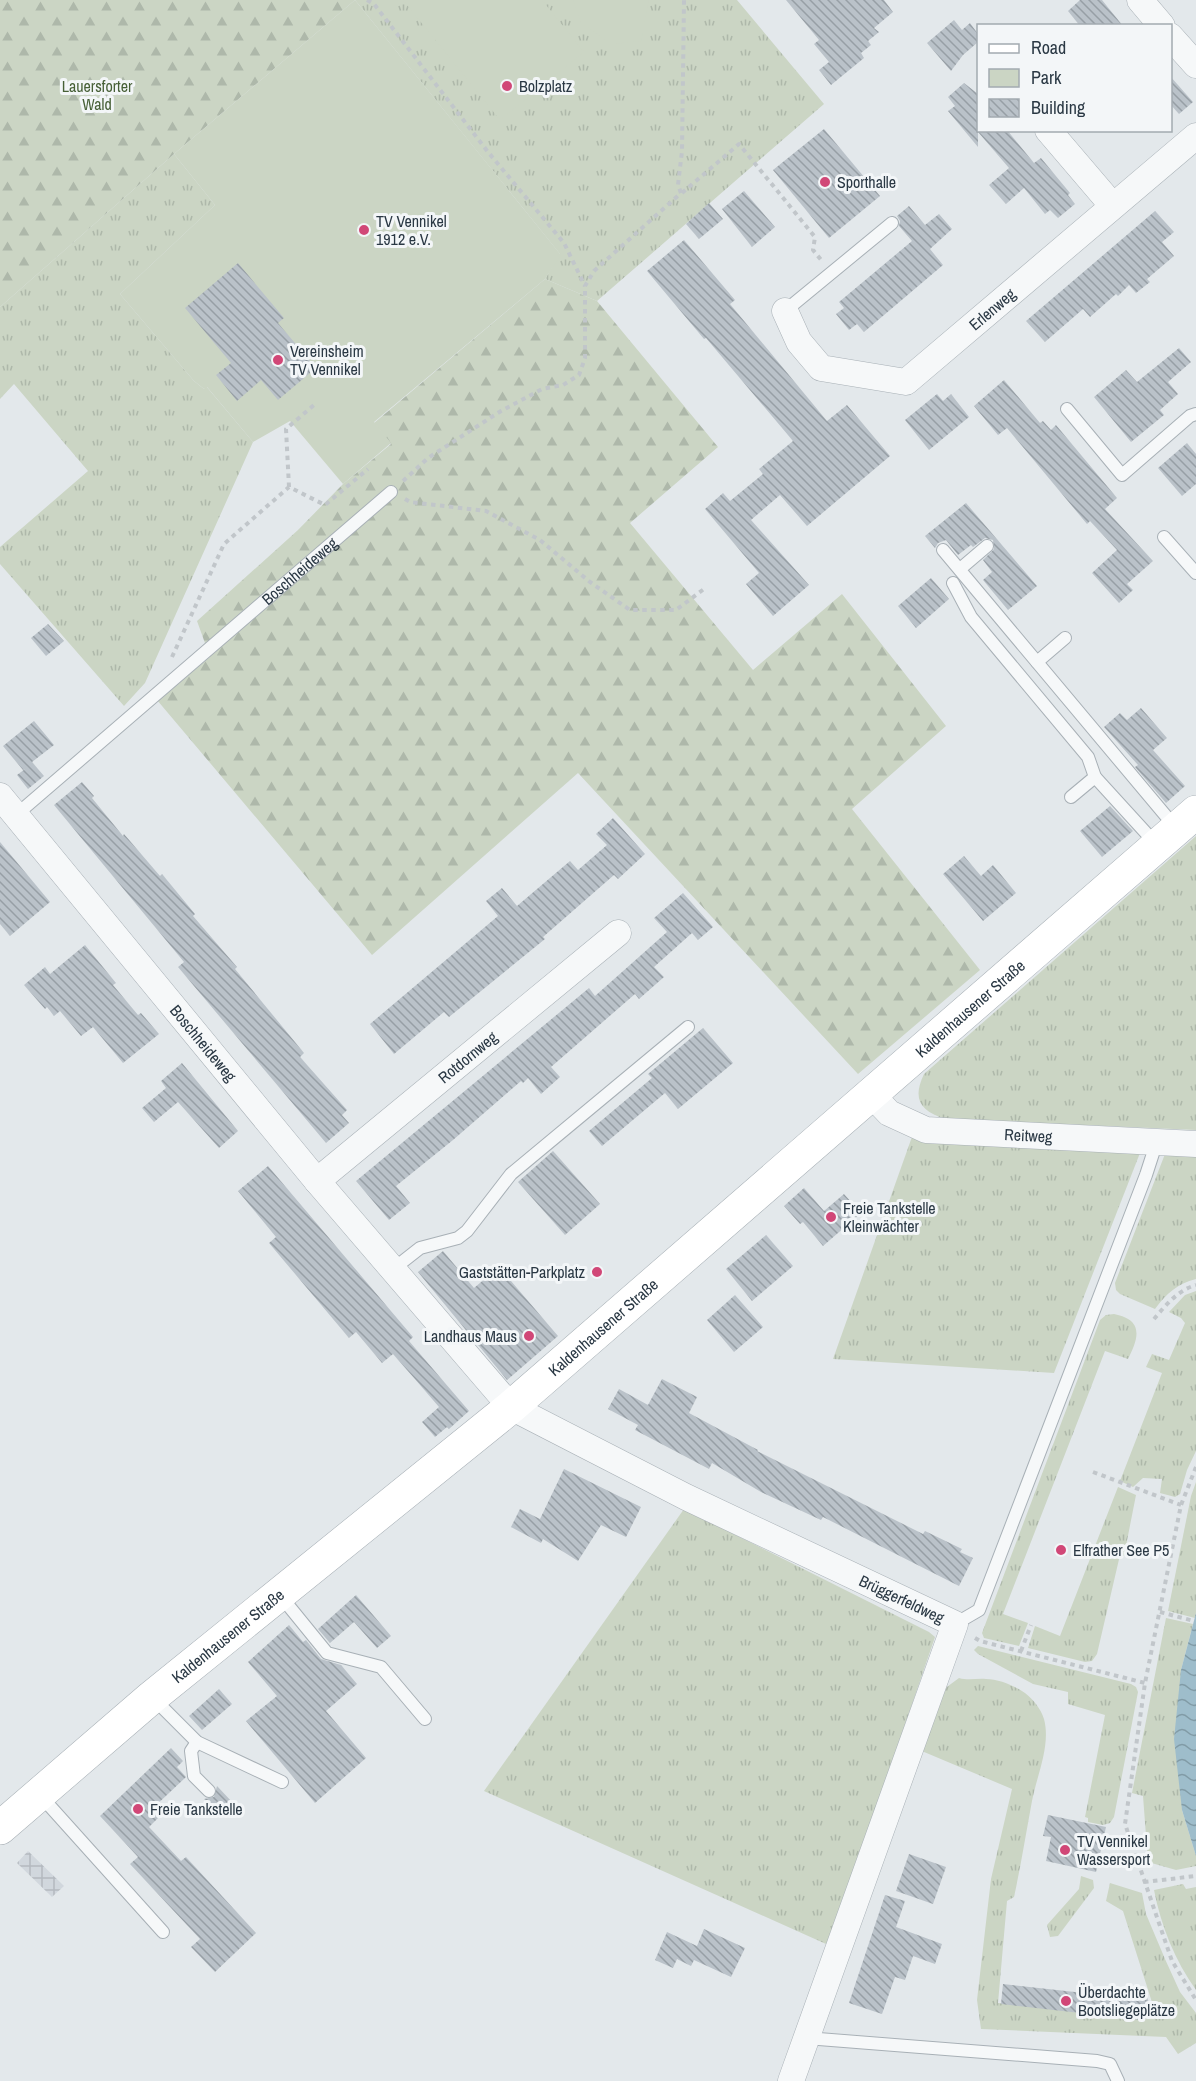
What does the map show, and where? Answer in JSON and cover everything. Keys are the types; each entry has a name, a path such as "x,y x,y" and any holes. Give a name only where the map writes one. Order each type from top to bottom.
{"main road":[{"name":"Kaldenhausener Straße","path":"0,1828 152,1697 511,1407 1177,829"}],"street":[{"path":"1140,0 1160,24"},
{"path":"1172,38 1196,65"},
{"path":"1050,132 1112,206"},
{"name":"Erlenweg","path":"785,311 799,342 820,368 906,382 1196,136"},
{"name":"Boschheideweg","path":"8,805 392,1270 511,1407"},
{"name":"Rotdornweg","path":"317,1180 618,933"},
{"name":"Reitweg","path":"872,1095 889,1113 926,1130 1196,1143"},
{"name":"Brüggerfeldweg","path":"511,1407 686,1497 955,1624 791,2081"}],"lane":[{"path":"785,311 892,223"},
{"path":"1067,409 1122,475 1190,416 1196,414"},
{"name":"Boschheideweg","path":"8,805 171,681 391,492"},
{"path":"1164,537 1196,573"},
{"path":"960,570 987,546"},
{"path":"943,550 1177,829"},
{"path":"953,583 971,617 1088,757 1095,777 1177,829"},
{"path":"1037,662 1065,638"},
{"path":"1071,797 1095,777"},
{"path":"392,1270 420,1248 458,1238 466,1232 511,1174 688,1027"},
{"path":"955,1624 979,1610 1146,1176 1157,1141"},
{"path":"279,1593 327,1653 381,1667 425,1719"},
{"path":"152,1697 197,1742 282,1782"},
{"path":"197,1742 191,1751 194,1776 209,1791"},
{"path":"38,1794 163,1932"},
{"path":"806,2038 1097,2061 1110,2064 1118,2081"}],"path":[{"path":"367,0 374,4 488,152 564,243 585,286 585,358 579,375 563,385 542,389 501,411 428,458 391,492 410,502 486,511 540,540 590,582 630,610 676,610 704,589"},
{"path":"681,193 678,185 682,151 684,0"},
{"path":"585,286 594,271 739,144 815,237 813,250 832,274"},
{"path":"288,487 286,429 314,405"},
{"path":"288,487 325,505 368,469"},
{"path":"171,681 164,674 224,544 288,487"},
{"path":"1154,1319 1184,1288 1196,1285"},
{"path":"1196,1467 1181,1505 1159,1612 1145,1683 1125,1824 1172,1961 1196,2000"},
{"path":"1093,1472 1181,1505"},
{"path":"1159,1612 1194,1621"},
{"path":"955,1624 981,1641 1145,1683"},
{"path":"1021,1651 1031,1625"},
{"path":"1144,1882 1196,1876"}],"shaded area":[{"path":"28,1851 64,1886 52,1897 17,1863"}],"green space":[{"name":"Lauersforter Wald","path":"0,0 355,0 174,154 0,307"},
{"path":"355,0 737,0 824,104 597,301 545,279 560,254"},
{"name":"TV Vennikel 1912 e.V.","path":"355,0 561,255 545,279 374,422 391,443 343,484 290,421 253,442 207,387 204,389 194,381 120,294 215,205 174,154"},
{"name":"Bolzplatz","path":"403,0 542,0 584,52 500,120"},
{"path":"573,0 649,0 641,41 612,44 581,23"},
{"path":"174,154 215,205 120,294 194,381 204,389 206,386 253,442 145,683 124,706 0,564 0,547 88,471 14,384 0,399 0,307"},
{"path":"545,279 597,301 718,447 630,523 753,670 842,594 946,726 852,809 980,970 858,1074 578,773 372,955 157,700 210,657 197,621 298,530 343,484 391,444 374,423"},
{"path":"1196,836 1196,1130 945,1119 924,1108 919,1097 919,1090 924,1074"},
{"path":"913,1134 1140,1153 1054,1373 833,1359"},
{"path":"1196,1151 1196,1279 1173,1290 1155,1309 1120,1294 1116,1290 1115,1283 1165,1154"},
{"path":"1196,1291 1196,1451 1187,1470 1180,1494 1175,1497 1160,1493 1162,1479 1143,1478 1133,1487 1120,1481 1162,1373 1146,1367 1152,1354 1169,1360 1185,1323 1181,1318 1169,1312 1185,1295"},
{"path":"1114,1314 1131,1321 1135,1326 1136,1338 1128,1359 1105,1351 1003,1614 1028,1623 1019,1646 984,1638 982,1633 1100,1320 1106,1315"},
{"path":"1196,1482 1195,1618 1168,1611 1191,1496"},
{"path":"1118,1487 1136,1495 1124,1556 1120,1555 1097,1654 1092,1661 1085,1662 1028,1648 1035,1626 1060,1636"},
{"path":"684,1509 935,1637 835,1930 826,1944 484,1791"},
{"path":"1166,1618 1193,1624 1181,1670 1182,1810 1196,1856 1196,1866 1176,1870 1148,1862 1143,1796 1132,1793"},
{"path":"978,1646 1136,1687 1138,1692 1114,1817 1110,1823 1103,1825 1088,1822 1088,1818 1085,1817 1105,1715 1068,1704 1068,1692 1033,1684 978,1654 974,1650"},
{"path":"959,1678 996,1680 1021,1690 1039,1708 1046,1729 1045,1750 1032,1801 1014,1897 1007,1901 998,2003 1156,2015 1123,1911 1106,1901 1110,1883 1142,1893 1146,1914 1165,1959 1180,1992 1196,2013 1196,2043 1178,2054 1166,2037 981,2029 977,2000 991,1879 1012,1789 917,1749 932,1698"},
{"path":"1081,1876 1093,1880 1094,1888 1058,1936 1050,1937 1047,1925 1079,1889"},
{"path":"1183,1884 1186,1889 1196,1887 1196,1990 1170,1943 1154,1890"}],"water":[{"path":"1196,1613 1196,1856 1182,1810 1174,1739 1181,1670"}],"building":[{"path":"786,0 884,0 893,12 874,28 879,32 868,41 871,45 861,53 864,58 831,85 819,70 829,62 814,44 819,40"},
{"path":"1080,0 1102,0 1121,24 1078,24 1068,11"},
{"path":"954,20 962,30 970,23 977,33 977,43 963,55 951,71 927,43"},
{"path":"1172,78 1193,102 1179,114 1172,106"},
{"path":"964,83 977,93 978,147 948,111 955,106 948,97"},
{"name":"Sporthalle","path":"824,129 880,196 829,238 773,170"},
{"path":"978,132 1009,132 1034,163 1041,158 1070,193 1068,195 1075,204 1058,218 1050,210 1045,214 1024,188 1006,204 989,185 1009,168"},
{"path":"744,191 775,227 752,247 722,209"},
{"path":"709,203 723,219 699,239 686,224"},
{"path":"909,206 925,225 939,214 952,229 930,249 943,265 864,332 857,324 849,330 836,314 844,308 839,302 912,241 899,226 900,221 897,216"},
{"path":"1155,211 1174,232 1162,242 1174,256 1147,279 1150,282 1136,293 1129,285 1090,317 1083,309 1045,342 1026,321"},
{"path":"684,240 735,300 730,304 827,421 847,405 890,456 807,526 780,495 751,520 809,585 773,616 746,584 759,573 705,509 723,493 730,501 763,474 759,469 793,441 647,271"},
{"path":"238,263 284,318 278,323 316,368 278,400 261,380 237,401 216,375 231,363 185,308"},
{"path":"1179,348 1191,362 1168,382 1178,394 1160,410 1164,415 1131,442 1094,397 1126,370 1137,382"},
{"path":"1004,380 1040,423 1043,421 1051,430 1056,425 1117,498 1105,509 1153,561 1127,584 1133,590 1119,603 1092,573 1117,550 1090,521 1087,524 1007,428 998,435 974,406"},
{"path":"937,394 943,401 951,394 969,417 929,450 905,420"},
{"path":"1187,443 1196,454 1196,484 1182,496 1158,468"},
{"path":"966,503 1037,586 1008,610 983,580 992,572 983,560 994,549 993,540 985,538 958,555 946,540 938,543 935,548 925,536"},
{"path":"931,578 949,599 916,628 898,606"},
{"path":"48,624 64,641 46,656 31,638"},
{"path":"1141,708 1167,738 1153,750 1185,786 1166,803 1135,767 1138,765 1104,727 1120,713 1127,720"},
{"path":"34,721 54,745 32,762 44,776 28,789 17,775 25,769 23,770 3,746"},
{"path":"82,782 123,836 124,834 160,876 162,874 195,914 193,916 237,967 235,969 304,1053 300,1057 347,1110 342,1115 349,1123 326,1143 178,967 184,962 54,805"},
{"path":"1110,806 1133,831 1102,857 1080,831"},
{"path":"613,818 645,854 618,879 614,875 543,937 545,939 449,1017 444,1012 394,1054 370,1024 498,916 486,901 502,888 517,906 570,861 578,870 607,845 596,834"},
{"path":"0,842 50,902 10,936 0,924"},
{"path":"964,856 981,876 993,865 1016,893 983,921 943,874"},
{"path":"683,893 713,927 698,940 692,933 654,967 664,977 639,999 635,994 551,1067 560,1077 541,1094 528,1078 523,1083 521,1081 396,1186 410,1203 389,1220 356,1181 589,988 595,996 667,932 654,918"},
{"path":"85,945 116,983 113,985 138,1015 141,1013 159,1034 123,1063 93,1027 81,1036 60,1011 54,1016 24,985 45,967 50,974"},
{"path":"703,1028 733,1063 678,1109 665,1093 602,1146 589,1131 652,1078 648,1074"},
{"path":"182,1063 238,1131 219,1148 178,1102 154,1122 142,1108 166,1088 161,1081"},
{"path":"553,1151 600,1204 565,1235 518,1182"},
{"path":"268,1166 413,1337 409,1341 469,1411 449,1429 447,1427 435,1437 422,1422 439,1407 393,1354 382,1363 356,1332 349,1338 269,1243 276,1237 238,1191"},
{"path":"804,1188 824,1211 844,1194 861,1213 823,1246 803,1222 800,1224 784,1206"},
{"path":"766,1235 793,1266 752,1301 726,1269"},
{"path":"443,1251 474,1288 499,1267 558,1336 507,1380 418,1272"},
{"path":"735,1295 763,1327 734,1352 707,1320"},
{"path":"662,1379 697,1397 689,1413 757,1451 923,1534 925,1531 962,1549 960,1552 973,1558 959,1586 823,1517 821,1520 761,1492 712,1463 709,1469 635,1430 638,1425 608,1409 619,1389 648,1405"},
{"path":"564,1469 641,1507 626,1537 601,1525 578,1561 543,1539 541,1543 511,1527 520,1509 540,1519"},
{"path":"356,1595 391,1636 377,1648 354,1622 330,1643 318,1629"},
{"path":"289,1625 303,1642 306,1640 321,1659 341,1665 357,1684 326,1711 366,1758 315,1803 246,1721 277,1696 248,1662"},
{"path":"219,1689 232,1704 202,1730 189,1716"},
{"path":"171,1748 183,1761 177,1767 186,1777 151,1810 158,1818 149,1827 181,1861 186,1857 256,1933 215,1972 191,1947 200,1939 130,1864 138,1857 100,1816"},
{"path":"217,1786 233,1803 220,1815 204,1799 214,1797"},
{"name":"TV Vennikel Wassersport","path":"1048,1815 1106,1827 1096,1872 1046,1861 1051,1837 1043,1836"},
{"path":"909,1854 946,1867 933,1904 896,1891"},
{"path":"885,1895 905,1901 896,1927 942,1944 935,1964 913,1956 905,1980 895,1977 882,2014 849,2003"},
{"path":"704,1929 745,1948 731,1977 694,1960 691,1966 677,1959 673,1968 655,1960 667,1932 697,1946"},
{"name":"Überdachte Bootsliegeplätze","path":"1003,1984 1129,1998 1145,1992 1154,2016 1142,2020 1001,2004"}],"place":[{"name":"Bolzplatz","path":"507,86"},
{"name":"Sporthalle","path":"825,182"},
{"name":"TV Vennikel 1912 e.V.","path":"364,230"},
{"name":"Vereinsheim TV Vennikel","path":"278,360"},
{"name":"Freie Tankstelle Kleinwächter","path":"831,1217"},
{"name":"Gaststätten-Parkplatz","path":"597,1272"},
{"name":"Landhaus Maus","path":"529,1336"},
{"name":"Elfrather See P5","path":"1061,1550"},
{"name":"Freie Tankstelle","path":"138,1809"},
{"name":"TV Vennikel Wassersport","path":"1065,1850"},
{"name":"Überdachte Bootsliegeplätze","path":"1066,2001"}]}
